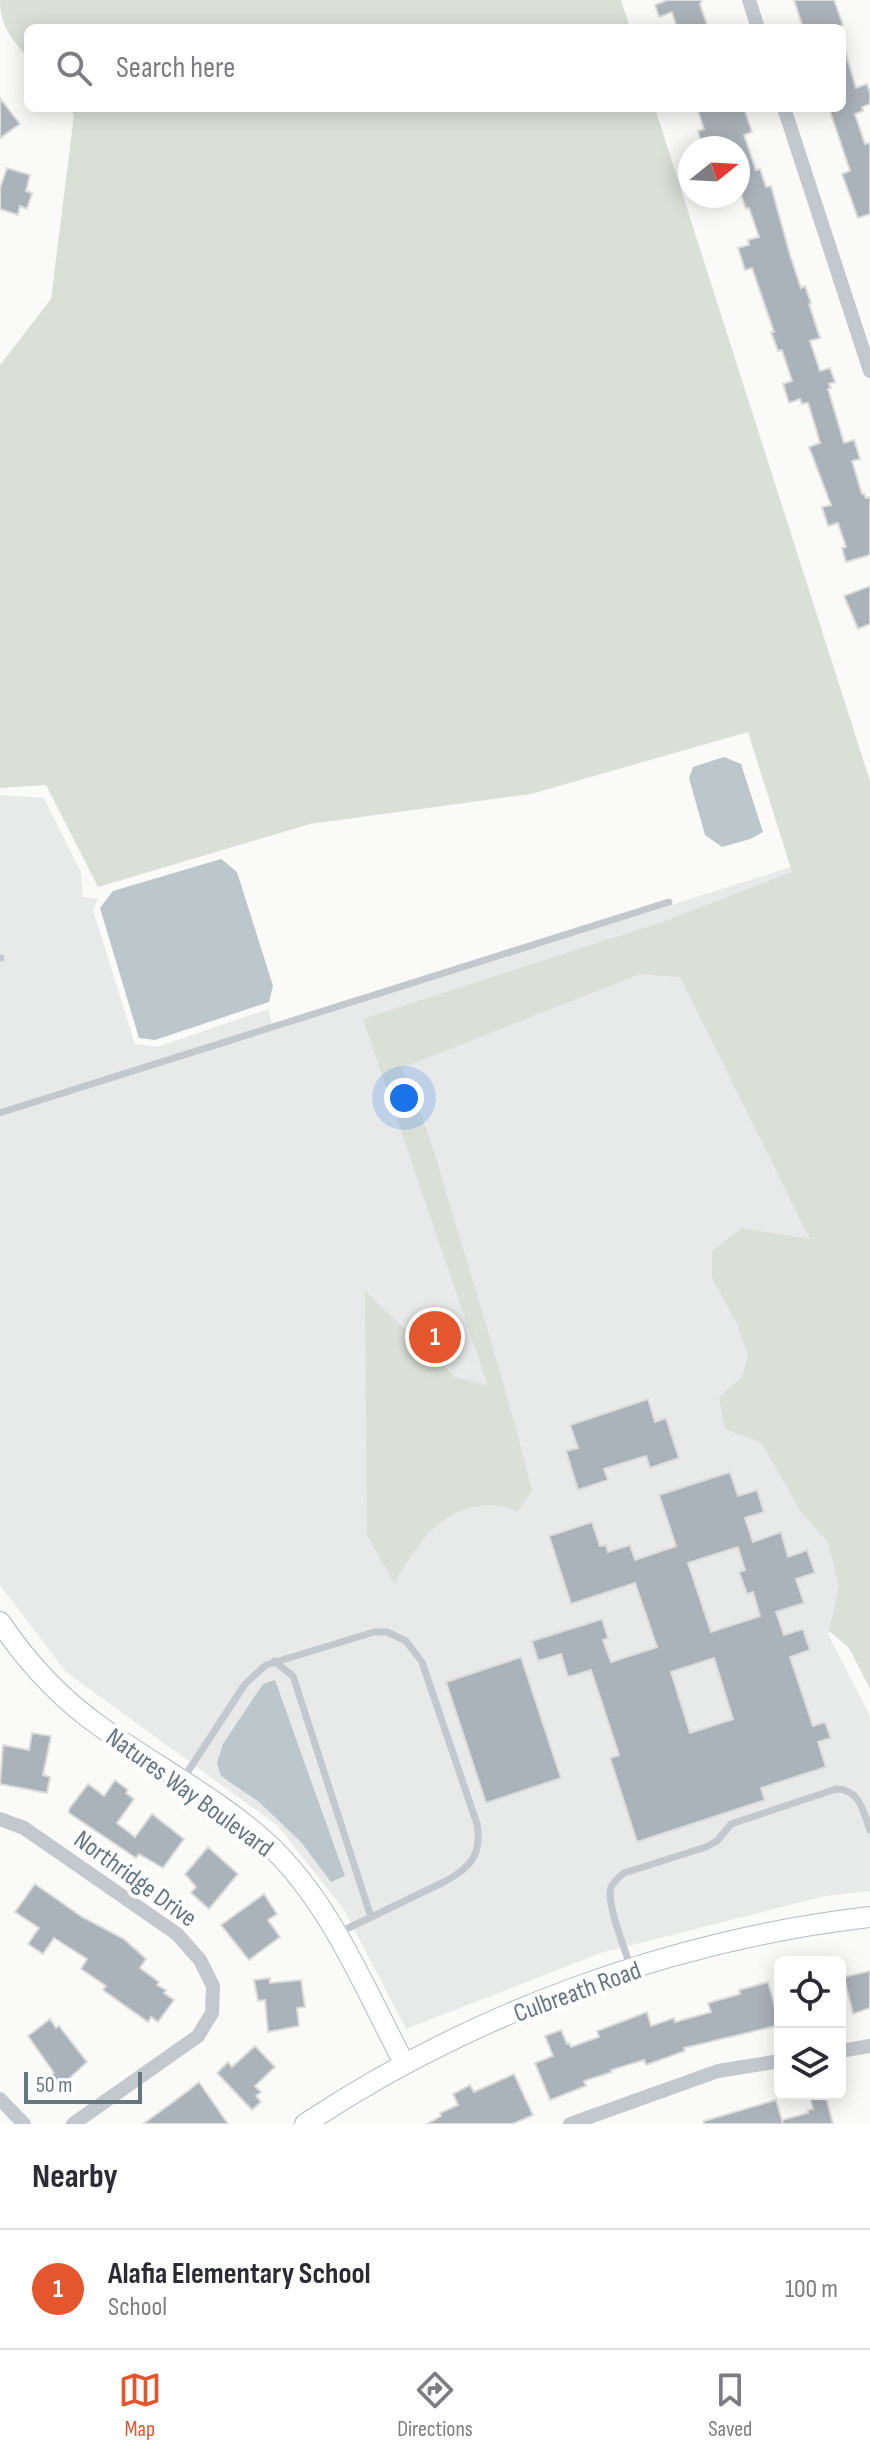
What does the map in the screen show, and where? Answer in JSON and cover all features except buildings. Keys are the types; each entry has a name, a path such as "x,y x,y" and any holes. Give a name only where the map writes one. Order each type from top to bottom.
{"street":[{"path":"749,0 757,24"},
{"path":"785,112 870,371"},
{"name":"Natures Way Boulevard","path":"0,1622 28,1659 74,1706 244,1824 278,1853 306,1886 336,1933 404,2063"},
{"name":"Northridge Drive","path":"0,1819 24,1828 161,1921 191,1948 208,1972 213,1986 212,2013 198,2036 73,2124"},
{"name":"Culbreath Road","path":"305,2124 404,2063 512,2013 631,1970 718,1943 870,1917"},
{"path":"846,2050 870,2046"},
{"path":"570,2124 718,2071 774,2062"},
{"path":"0,2099 24,2124"}],"lane":[{"path":"0,1113 669,902"},
{"path":"182,1782 245,1684 259,1670 274,1661 374,1632 387,1632 406,1641 422,1662 477,1824 478,1848 471,1865 463,1871 336,1933"},
{"path":"274,1661 293,1676 371,1917"},
{"path":"631,1970 611,1902 611,1889 616,1879 624,1873 706,1847 717,1841 731,1824 836,1789 845,1789 860,1801 870,1830"}],"shaded area":[{"path":"0,0 621,0 629,24 24,24 24,53 5,25"},
{"path":"72,112 656,112 678,180 678,208 687,208 870,781 870,1689 849,1648 829,1631 839,1586 828,1542 801,1512 762,1443 725,1429 719,1397 742,1377 748,1355 737,1324 712,1278 712,1251 742,1228 810,1239 680,977 640,974 401,1068 434,1154 532,1490 518,1511 487,1505 455,1513 442,1521 421,1542 394,1583 367,1535 365,1291 455,1377 488,1386 363,1019 665,921 792,872 748,732 531,794 310,824 98,887 46,785 0,788 0,365 51,299 74,115"},
{"path":"724,757 741,764 763,832 722,847 705,835 689,778 693,767"},
{"path":"0,795 44,798 81,872 83,897 98,899 93,910 135,1044 157,1047 268,1009 272,1024 0,1110"},
{"path":"870,842 870,1556 828,1634 870,1716 870,1891 825,1896 601,1953 406,2029 344,1910 278,1826 66,1672 0,1585 0,1117"},
{"path":"221,859 237,872 273,986 269,1002 155,1040 139,1038 100,908 113,891"},
{"path":"275,1680 345,1876 331,1882 301,1842 259,1802 221,1776 217,1763 223,1744 263,1684"}],"place":[{"name":"Alafia Elementary School","path":"435,1337"}]}
